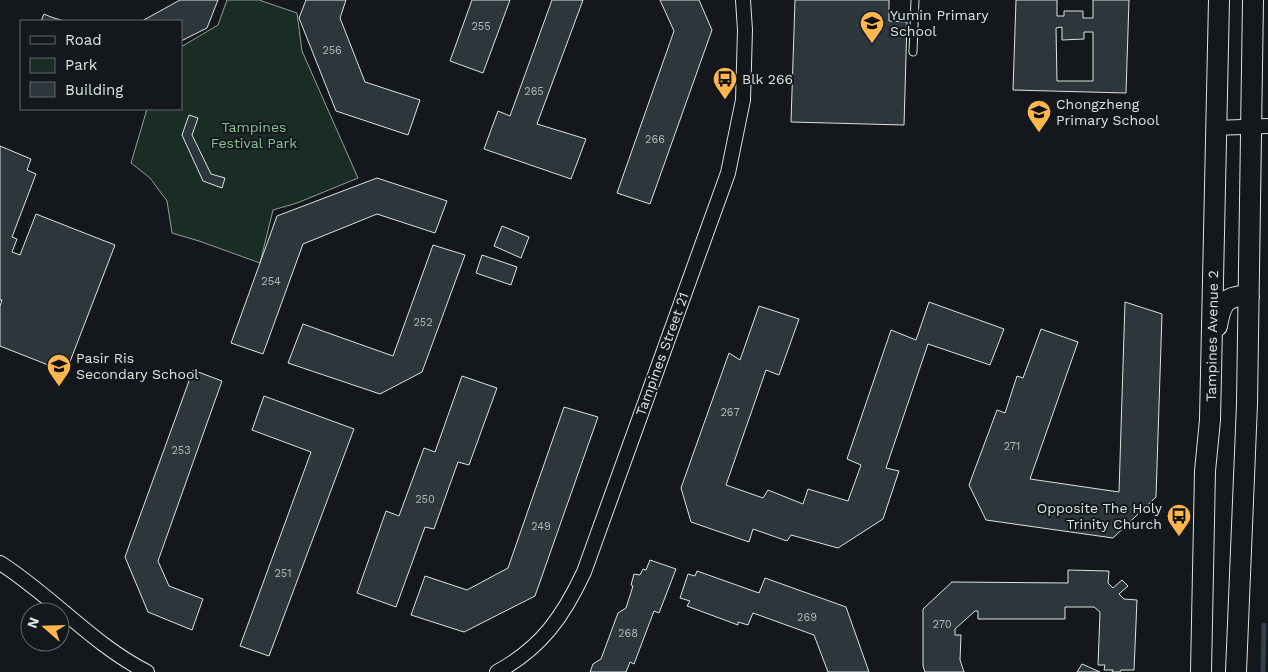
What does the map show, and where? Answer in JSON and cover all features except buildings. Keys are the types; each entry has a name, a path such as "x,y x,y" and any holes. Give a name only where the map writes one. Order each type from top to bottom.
{"main road":[{"name":"Tampines Avenue 2","path":"1201,672 1205,471 1210,420 1212,357 1219,0"},
{"path":"1236,672 1247,404 1249,296 1260,126 1253,0"},
{"path":"1212,357 1219,315 1223,307 1228,299 1234,296 1249,296"}],"street":[{"name":"Tampines Street 21","path":"497,672 527,653 543,639 572,600 584,572 728,173 743,100 745,30 743,0"},
{"path":"1215,128 1260,126"},
{"path":"0,563 48,598 105,647 147,672"}],"lane":[{"path":"913,52 915,0"}],"green space":[{"name":"Tampines Festival Park","path":"227,0 259,0 297,13 302,51 358,178 297,203 273,210 260,263 172,233 167,201 150,178 131,163 147,110 182,110 182,46 218,25"}],"waterway":[{"path":"1263,672 1264,625"}],"place":[{"name":"Yumin Primary School","path":"872,44"},
{"name":"Blk 266","path":"725,100"},
{"name":"Chongzheng Primary School","path":"1039,133"},
{"name":"Pasir Ris Secondary School","path":"59,387"},
{"name":"Opposite The Holy Trinity Church","path":"1179,537"}]}
